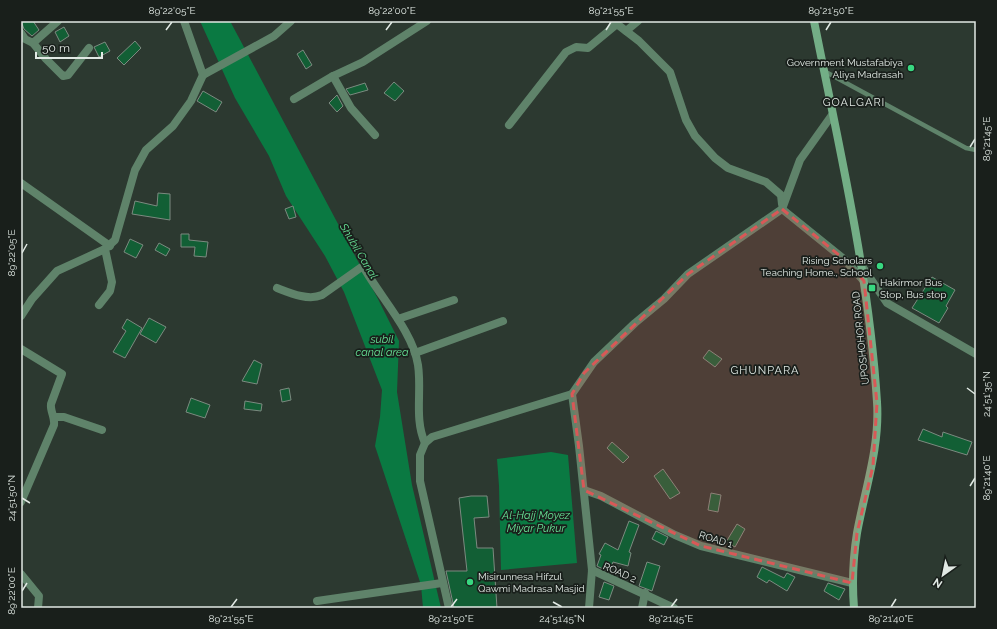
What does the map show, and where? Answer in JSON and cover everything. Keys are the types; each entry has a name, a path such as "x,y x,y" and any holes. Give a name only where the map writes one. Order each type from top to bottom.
{"main road":[{"name":"UPOSHOHOR ROAD","path":"814,21 862,266 877,403 873,466 857,533 852,583 854,608"}],"street":[{"path":"33,42 58,21"},
{"path":"184,21 204,75"},
{"path":"21,316 32,299 57,271 107,247 116,240 135,170 146,150 173,126 191,101 204,75 274,36 291,21"},
{"path":"294,99 333,76 363,62 427,21"},
{"path":"626,31 638,21"},
{"path":"509,125 566,52 576,47 588,48 615,23 640,41 670,72 686,120 695,136 715,158 728,168 766,182 781,195 782,209 844,259 864,281"},
{"path":"22,39 33,42 46,59 63,76 68,76 89,48"},
{"path":"333,76 351,108 375,135"},
{"path":"448,608 420,481 420,455 425,443 432,437 572,394 594,362 664,299 688,274 782,209 800,160 832,115"},
{"path":"21,183 107,247 112,282 110,291 99,305"},
{"path":"277,288 293,295 316,297 322,295 363,266 372,282 398,319 415,353 418,365 420,431 425,443"},
{"path":"862,266 887,303 976,354"},
{"path":"398,319 454,300"},
{"path":"415,353 503,321"},
{"path":"21,349 62,374 51,404 55,417 54,425 21,502"},
{"path":"572,394 592,570"},
{"path":"55,417 64,417 102,430"},
{"name":"ROAD 1","path":"584,490 601,496 668,532 701,546 852,583"},
{"name":"ROAD 2","path":"589,608 592,570 674,608"},
{"path":"21,574 39,596 38,608"},
{"path":"317,601 442,583"},
{"path":"642,608 645,594"}],"lane":[{"path":"824,71 966,148 976,150"}],"highlighted area":[{"path":"782,209 844,259 864,281 877,403 873,466 857,533 852,583 701,546 584,490 572,394 584,373 688,274"}],"water":[{"name":"subil canal area","path":"200,21 230,21 399,341 397,392 412,485 441,608 423,608 421,585 375,446 380,417 382,390 344,292 325,256 286,196 269,156 235,98"},
{"name":"Al-Hajj Moyez Miyar Pukur","path":"551,452 568,455 577,563 501,570 497,459"}],"building":[{"path":"21,21 33,21 39,30 32,36 24,29"},
{"path":"64,27 69,36 60,42 55,32"},
{"path":"135,41 141,48 124,65 117,58"},
{"path":"105,42 110,51 99,57 94,47"},
{"path":"303,50 312,65 306,69 297,54"},
{"path":"394,82 404,91 395,101 384,93"},
{"path":"365,83 368,90 350,95 346,89"},
{"path":"203,91 222,102 216,112 197,101"},
{"path":"337,95 343,106 337,112 329,103"},
{"path":"158,193 170,194 170,220 132,214 135,201 157,206"},
{"path":"293,206 296,217 289,219 285,209"},
{"path":"181,234 189,234 189,240 208,242 206,257 194,256 195,247 181,247"},
{"path":"130,239 143,245 136,258 124,252"},
{"path":"159,243 170,249 166,256 155,250"},
{"path":"932,277 955,290 946,306 948,308 939,323 912,308"},
{"path":"149,318 166,327 156,343 140,334"},
{"path":"127,319 142,328 125,358 113,352 126,331 122,328"},
{"path":"709,350 722,359 715,367 703,358"},
{"path":"254,360 262,364 257,384 242,381"},
{"path":"289,388 291,400 282,402 280,390"},
{"path":"191,398 210,405 205,418 186,412"},
{"path":"245,401 262,404 261,411 244,409"},
{"path":"923,429 942,437 943,432 972,442 967,455 918,440"},
{"path":"612,442 629,457 623,463 607,448"},
{"path":"663,469 680,493 670,499 654,476"},
{"path":"711,493 721,495 718,512 708,510"},
{"path":"487,496 489,517 474,518 477,548 493,548 497,608 454,608 446,571 467,571 459,498"},
{"path":"629,521 639,525 629,552 631,553 628,566 613,562 609,572 597,566 601,555 599,554 605,543 618,550"},
{"path":"737,524 745,529 735,547 726,542"},
{"path":"656,531 668,537 664,545 652,539"},
{"path":"647,562 660,566 652,591 639,586"},
{"path":"762,567 784,578 787,573 795,577 787,591 769,580 767,583 757,577"},
{"path":"604,582 614,586 609,600 599,597"},
{"path":"828,583 845,589 839,600 824,591"}],"place":[{"name":"Government Mustafabiya Aliya Madrasah","path":"911,68"},
{"name":"Rising Scholars Teaching Home., School","path":"880,266"},
{"name":"Hakirmor Bus Stop, Bus stop","path":"872,288"},
{"name":"Misirunnesa Hifzul Qawmi Madrasa Masjid","path":"470,582"}],"district":[{"name":"GOALGARI","path":"854,102"},
{"name":"GHUNPARA","path":"765,370"}],"water label":[{"name":"Shubil Canal","path":"359,251"}]}
